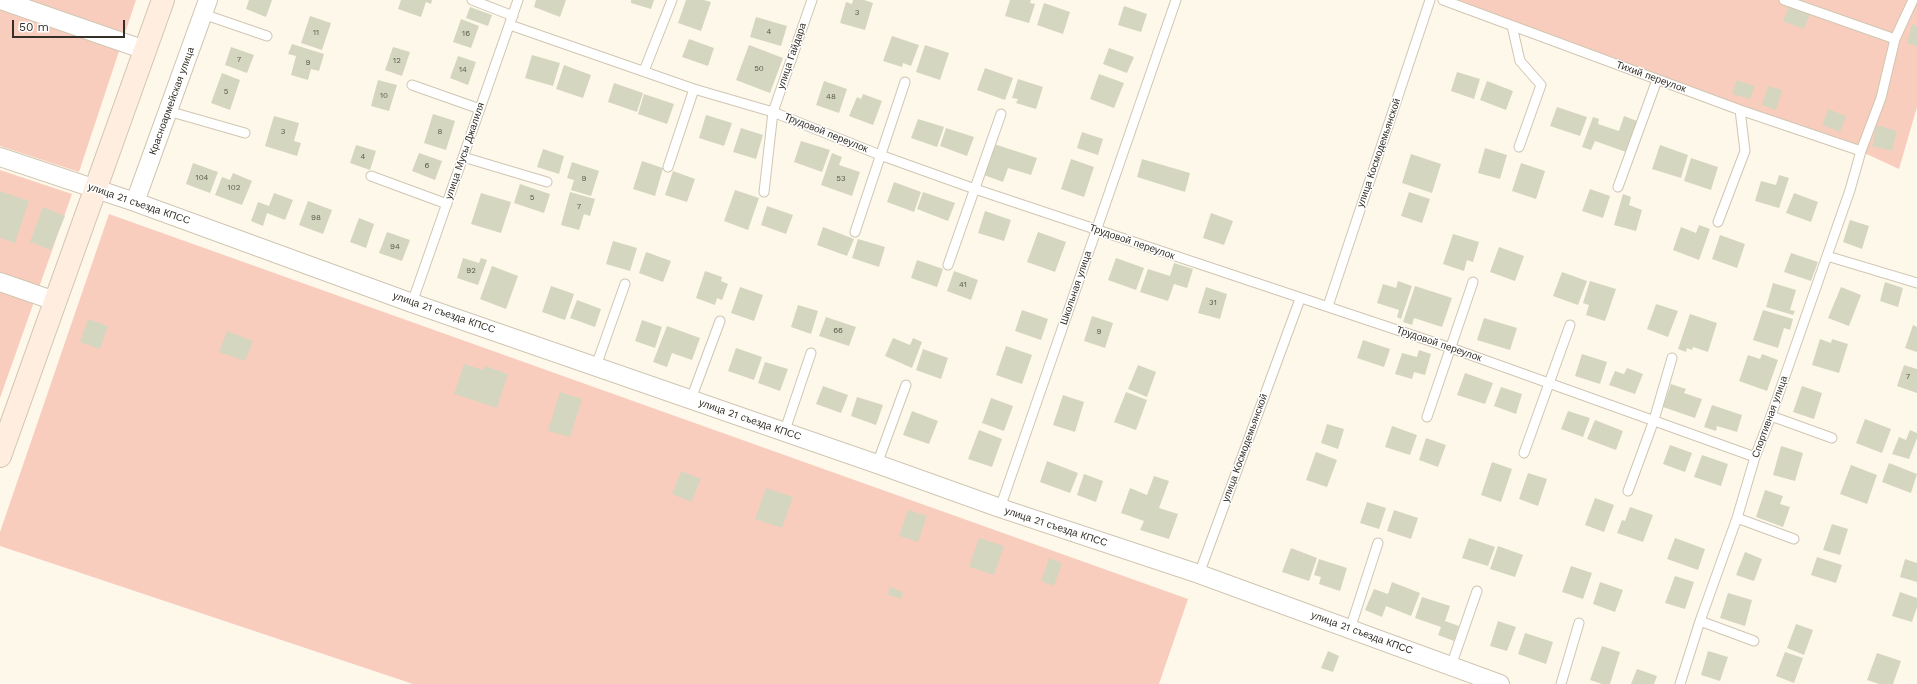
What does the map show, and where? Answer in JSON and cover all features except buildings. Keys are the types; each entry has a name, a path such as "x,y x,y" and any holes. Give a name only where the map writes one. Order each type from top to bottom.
{"main road":[{"path":"1,451 96,189 162,0"}],"street":[{"path":"1,0 145,50"},
{"name":"Красноармейская улица","path":"135,202 206,7"},
{"name":"улица 21 съезда КПСС","path":"0,158 135,202 412,303 1000,508 1199,574 1500,684"},
{"path":"0,282 55,301"}],"lane":[{"name":"Трудовой переулок","path":"472,0 511,20 694,89 773,112 880,155 975,189 1300,299 1328,306 1451,348 1755,457"},
{"name":"улица Мусы Джалиля","path":"412,303 518,0"},
{"path":"644,71 672,0"},
{"name":"улица Гайдара","path":"764,192 773,112 812,0"},
{"name":"Школьная улица","path":"1000,508 1176,0"},
{"name":"улица Космодемьянской","path":"1328,306 1430,0"},
{"name":"Тихий переулок","path":"1443,0 1657,80 1860,151"},
{"path":"1784,0 1895,39"},
{"name":"Спортивная улица","path":"1680,684 1755,457 1771,416 1850,190 1860,151 1881,98 1895,39 1913,0"},
{"path":"206,7 267,36"},
{"path":"1512,26 1520,61 1540,85 1519,147"},
{"path":"1618,187 1657,80"},
{"path":"855,232 905,82"},
{"path":"412,85 480,109"},
{"path":"668,167 694,89"},
{"path":"1718,222 1745,151 1740,110"},
{"path":"168,111 245,133"},
{"path":"948,265 1001,114"},
{"path":"463,157 547,182"},
{"path":"371,176 447,204"},
{"path":"1827,256 1917,283"},
{"path":"1427,417 1473,282"},
{"path":"596,366 625,284"},
{"name":"улица Космодемьянской","path":"1199,574 1300,299"},
{"path":"691,399 720,321"},
{"path":"1524,453 1570,325"},
{"path":"784,433 811,353"},
{"path":"1628,491 1654,420 1672,358"},
{"path":"877,464 906,385"},
{"path":"1771,416 1832,438"},
{"path":"1736,518 1794,539"},
{"path":"1350,629 1378,542"},
{"path":"1451,666 1477,591"},
{"path":"1700,621 1754,641"},
{"path":"1561,684 1579,624"}],"shaded area":[{"path":"0,0 136,0 79,172 0,146"},
{"path":"1443,0 1917,0 1917,107 1899,169 1860,151"},
{"path":"0,170 72,194 0,398"},
{"path":"109,214 1188,599 1159,684 413,684 0,546 0,532"}]}
